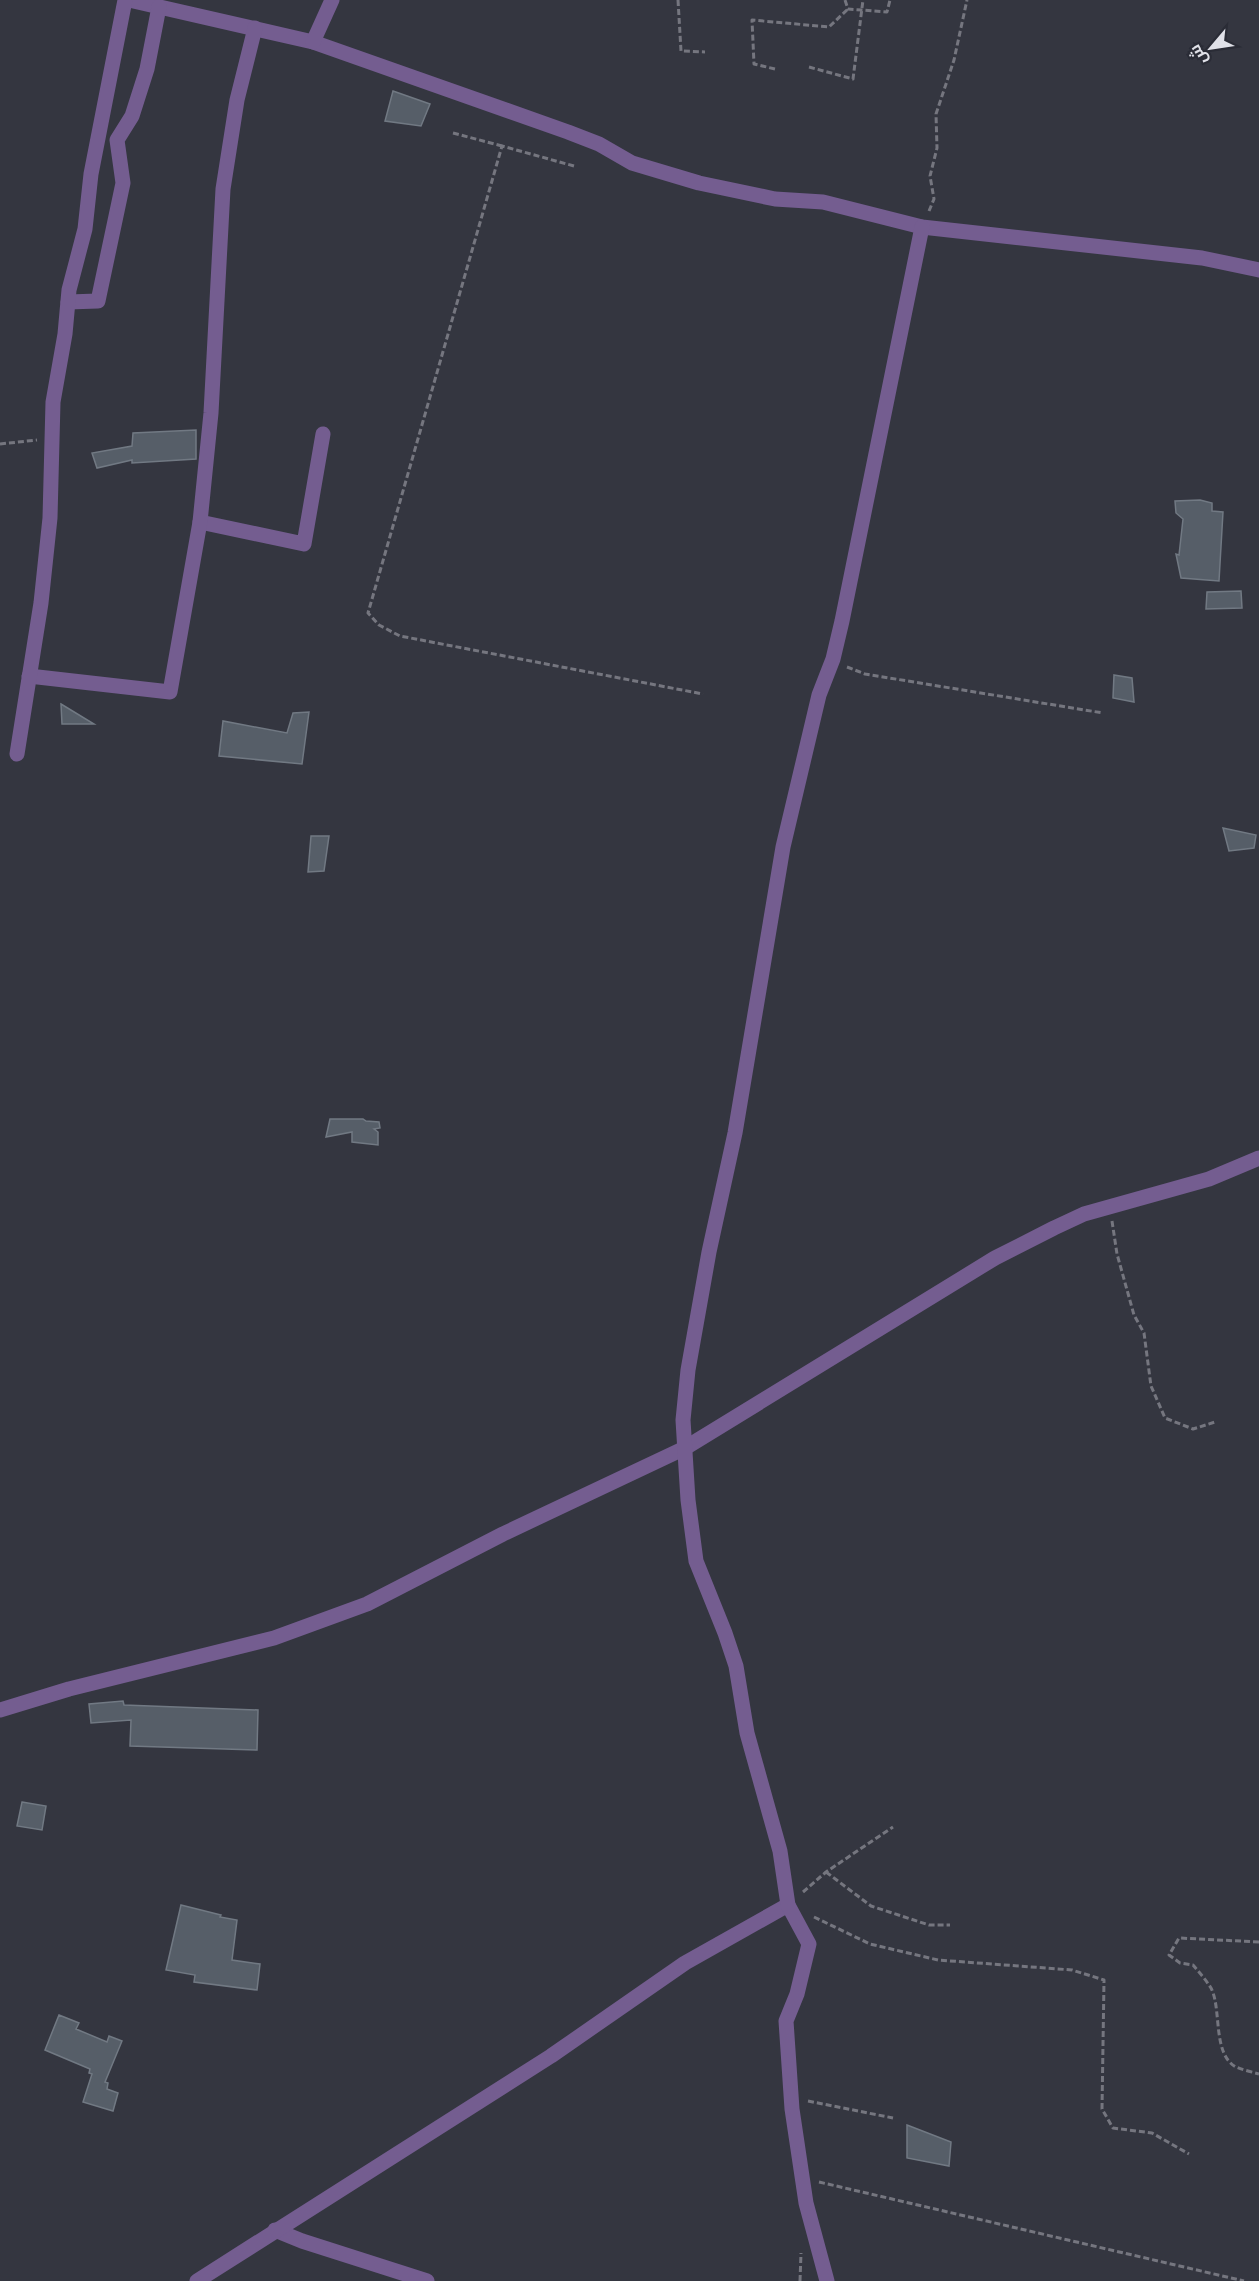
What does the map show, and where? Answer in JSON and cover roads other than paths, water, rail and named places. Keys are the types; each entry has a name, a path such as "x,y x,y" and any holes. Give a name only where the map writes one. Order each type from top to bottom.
{"street":[{"path":"16,754 41,603 49,529 53,402 65,334 69,290 85,229 94,153 127,0 313,42 568,132 599,144 632,163 699,183 775,199 823,202 922,227 1202,258 1259,270"},
{"path":"313,42 332,0"},
{"path":"68,302 98,302 123,183 117,140 132,116 147,69 159,7"},
{"path":"29,676 170,692 200,522 211,413 223,189 237,100 255,28"},
{"path":"827,2281 806,2203 802,2178 791,2098 786,2021 797,1994 809,1944 788,1905 780,1851 747,1733 736,1666 696,1561 688,1500 683,1420 688,1370 709,1252 735,1133 783,847 819,695 832,659 865,514 922,227"},
{"path":"200,522 304,544 323,434"},
{"path":"0,1710 69,1689 274,1638 357,1608 416,1581 503,1534 685,1448 995,1258 1064,1223 1084,1214 1209,1179 1259,1158"},
{"path":"197,2281 551,2055 685,1963 788,1905"},
{"path":"275,2230 302,2241 427,2281"}]}
